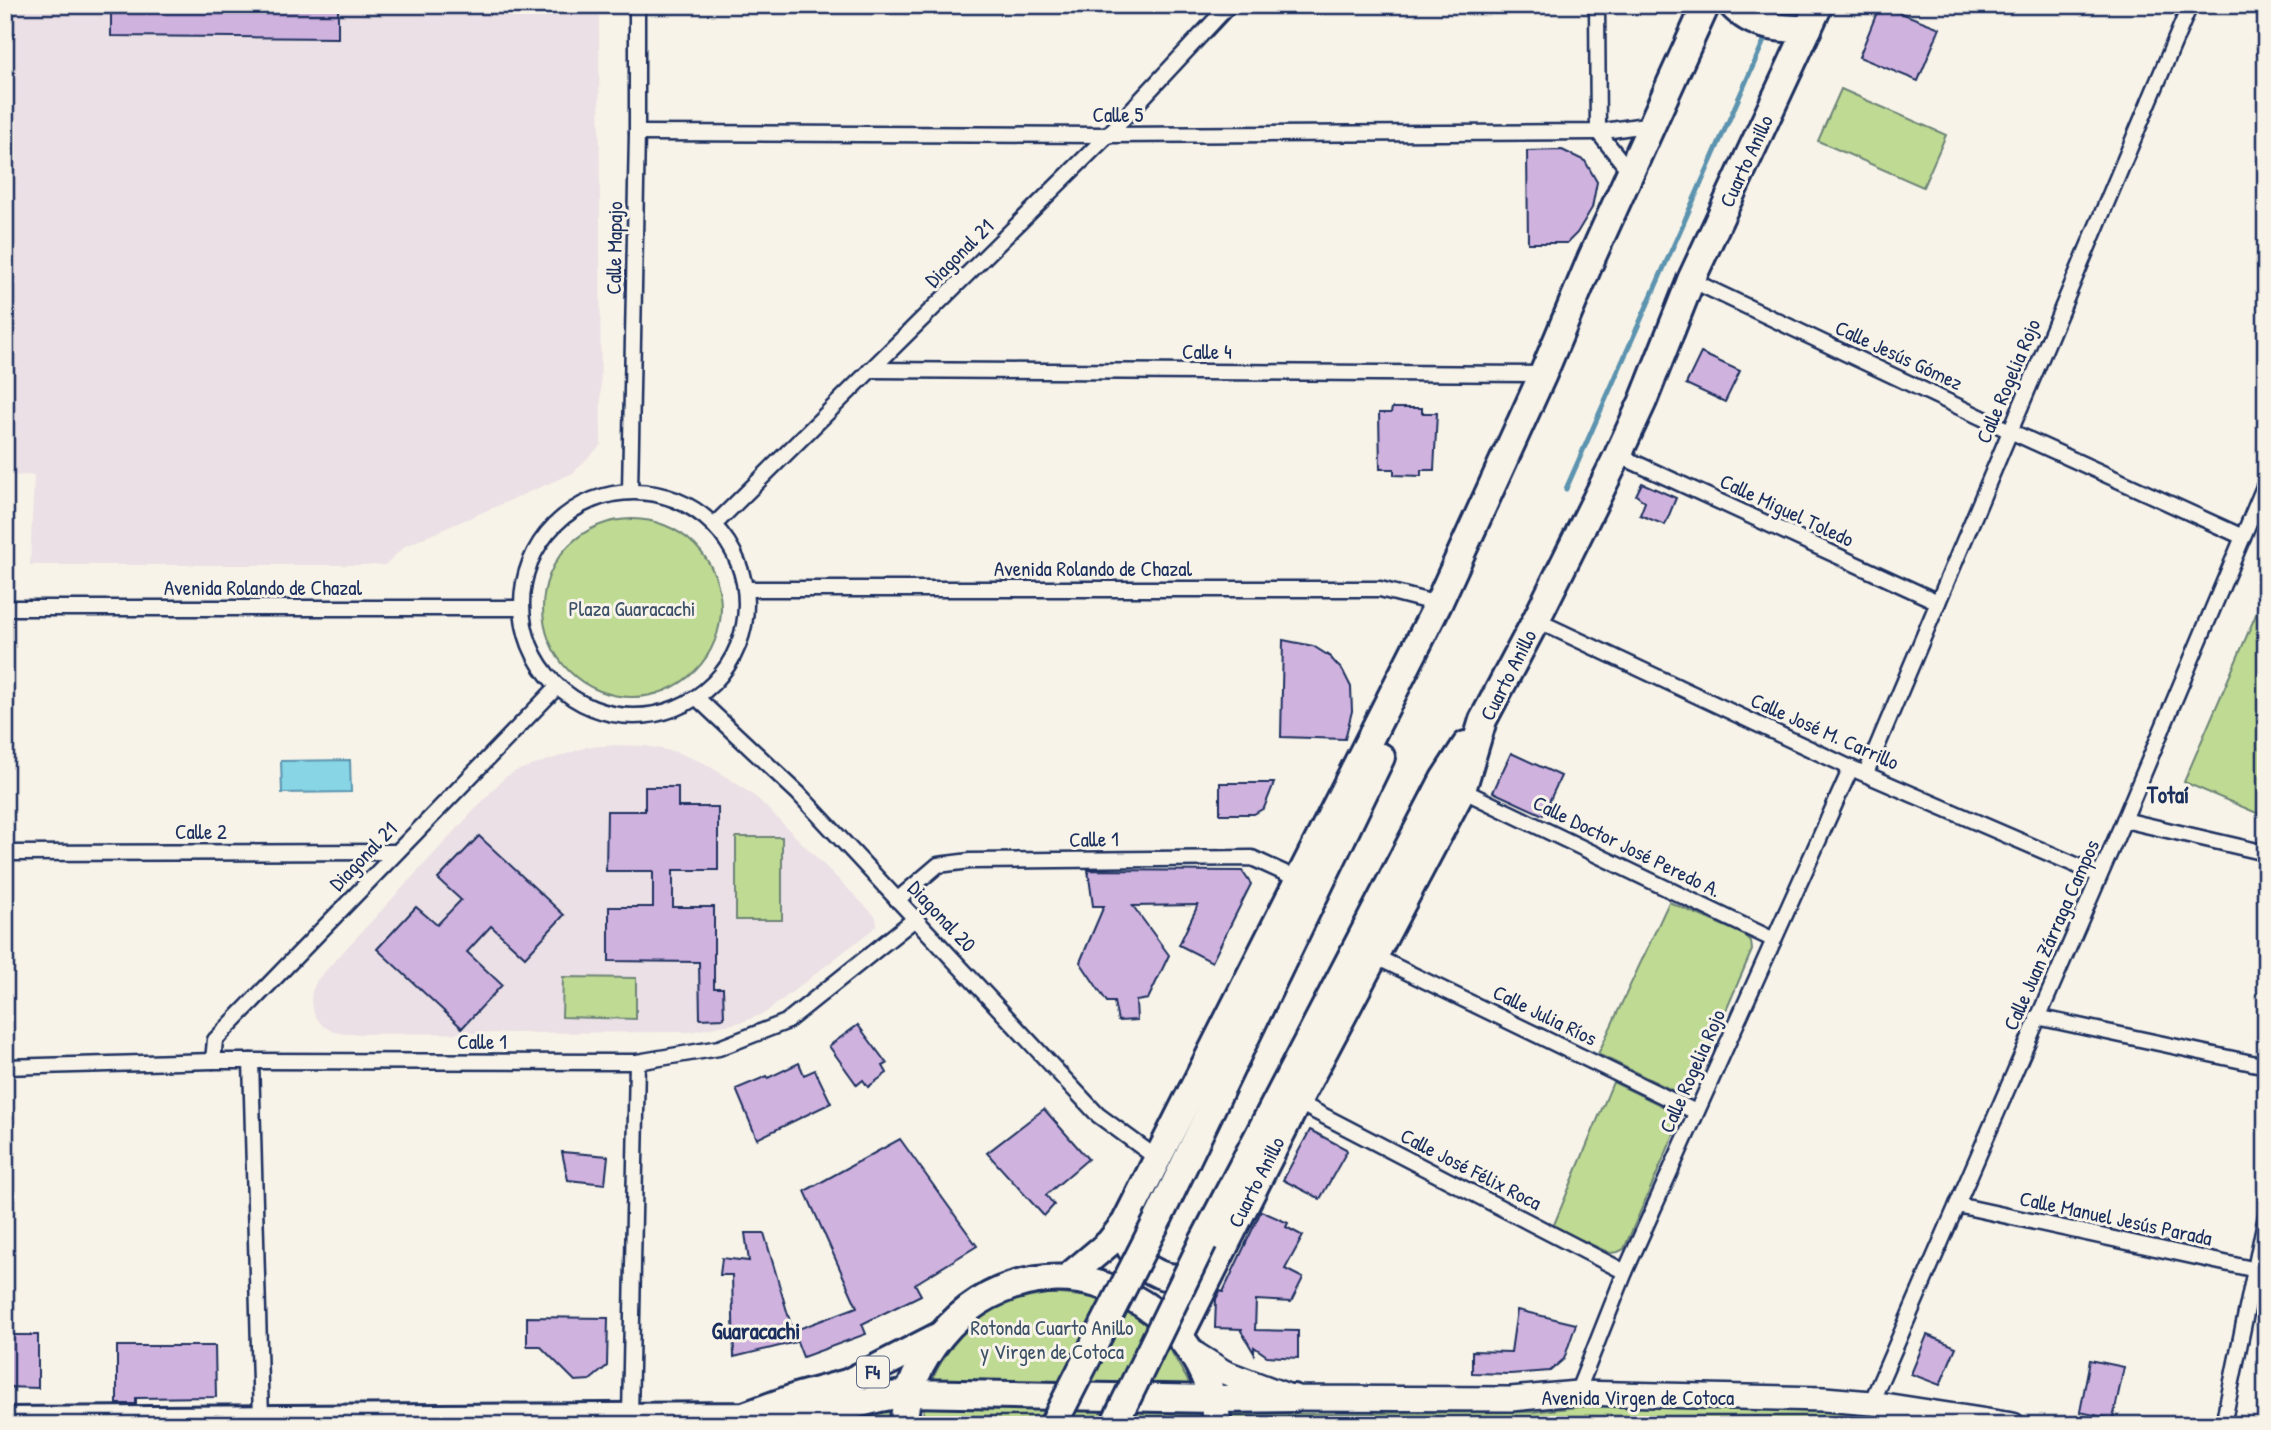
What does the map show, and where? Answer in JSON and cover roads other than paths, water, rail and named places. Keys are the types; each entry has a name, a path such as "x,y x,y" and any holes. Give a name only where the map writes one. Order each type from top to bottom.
{"highway":[{"path":"1067,1278 1109,1242 1125,1223 1300,880 1438,604 1706,5"},
{"name":"Cuarto Anillo","path":"1184,1342 1212,1246 1297,1102 1462,790 1483,720 1618,455 1643,401 1691,280 1819,5"},
{"path":"1736,9 1774,29 1808,29"},
{"path":"1053,1425 1159,1217 1382,755 1438,604"},
{"path":"1114,1425 1212,1246 1444,779 1483,720"},
{"path":"1125,1223 1126,1240 1133,1256 1145,1268 1160,1276 1178,1279 1195,1275 1210,1267 1212,1246"},
{"name":"F4","path":"904,1425 908,1393 922,1363 941,1335 967,1310 1005,1289 1041,1280 1067,1278 1097,1283 1126,1293 1153,1309 1184,1342 1216,1412"},
{"name":"F4","path":"5,1421 744,1416 799,1396 847,1383 941,1335"},
{"path":"744,1416 804,1418 908,1393 1216,1412 1293,1398"}],"main road":[{"name":"Avenida Virgen de Cotoca","path":"1184,1342 1224,1372 1293,1398 1511,1399 1577,1393 1810,1398 1871,1403 2013,1425"}],"street":[{"name":"Calle Mapajo","path":"630,492 637,5"},
{"name":"Diagonal 21","path":"714,525 1108,135 1229,5"},
{"path":"1597,5 1598,132 1630,172"},
{"name":"Calle Rogelia Rojo","path":"1866,773 2190,5"},
{"name":"Calle 5","path":"637,133 1108,135 1598,132 1652,124"},
{"name":"Calle Jesús Gómez","path":"1691,280 2010,431 2243,537"},
{"name":"Calle 4","path":"870,370 1543,374"},
{"name":"Calle Miguel Toledo","path":"1618,455 1938,602"},
{"name":"Calle Juan Zárraga Campos","path":"1871,1403 2124,820 2243,537 2261,506 2266,482"},
{"path":"630,492 661,495 689,507 714,525 729,544 740,565 746,589 746,620 737,650 720,677 697,698 663,713 625,717 589,708 557,687 538,664 526,637 521,608 524,578 534,551 551,527 574,509 601,497 630,492"},
{"name":"Avenida Rolando de Chazal","path":"746,589 1380,589 1438,604"},
{"name":"Avenida Rolando de Chazal","path":"5,608 521,608"},
{"name":"Calle José M. Carrillo","path":"1536,620 1850,768 2099,874"},
{"name":"Diagonal 21","path":"213,1061 215,1040 557,687"},
{"name":"Diagonal 20","path":"697,698 799,793 1098,1115 1158,1159"},
{"name":"Calle Rogelia Rojo","path":"1577,1393 1625,1272 1850,768"},
{"name":"Calle Doctor José Peredo A.","path":"1462,790 1774,940"},
{"path":"2124,820 2266,853"},
{"name":"Calle 2","path":"5,853 396,852"},
{"name":"Calle 1","path":"897,900 937,865 970,861 1252,858 1300,880"},
{"name":"Calle 1","path":"5,1067 213,1061 637,1062 719,1048 786,1022 916,918"},
{"name":"Calle Julia Ríos","path":"1374,956 1696,1112"},
{"path":"2037,1017 2266,1066"},
{"path":"251,1061 261,1419"},
{"path":"630,1417 637,1062"},
{"name":"Calle José Félix Roca","path":"1297,1102 1625,1272"},
{"name":"Calle Manuel Jesús Parada","path":"1957,1205 2260,1271"},
{"path":"2222,1425 2260,1271 2266,1216"}],"water":[{"path":"350,760 351,792 282,793 281,761"}],"waterway":[{"path":"1774,18 1779,5"},
{"path":"1566,489 1767,34"},
{"path":"1418,1425 1439,1425"}],"district":[{"name":"Totaí","path":"2168,794"},
{"name":"Guaracachi","path":"756,1330"}],"park label":[{"name":"Plaza Guaracachi","path":"632,608"},
{"name":"Rotonda Cuarto Anillo y Virgen de Cotoca","path":"1052,1339"}]}
